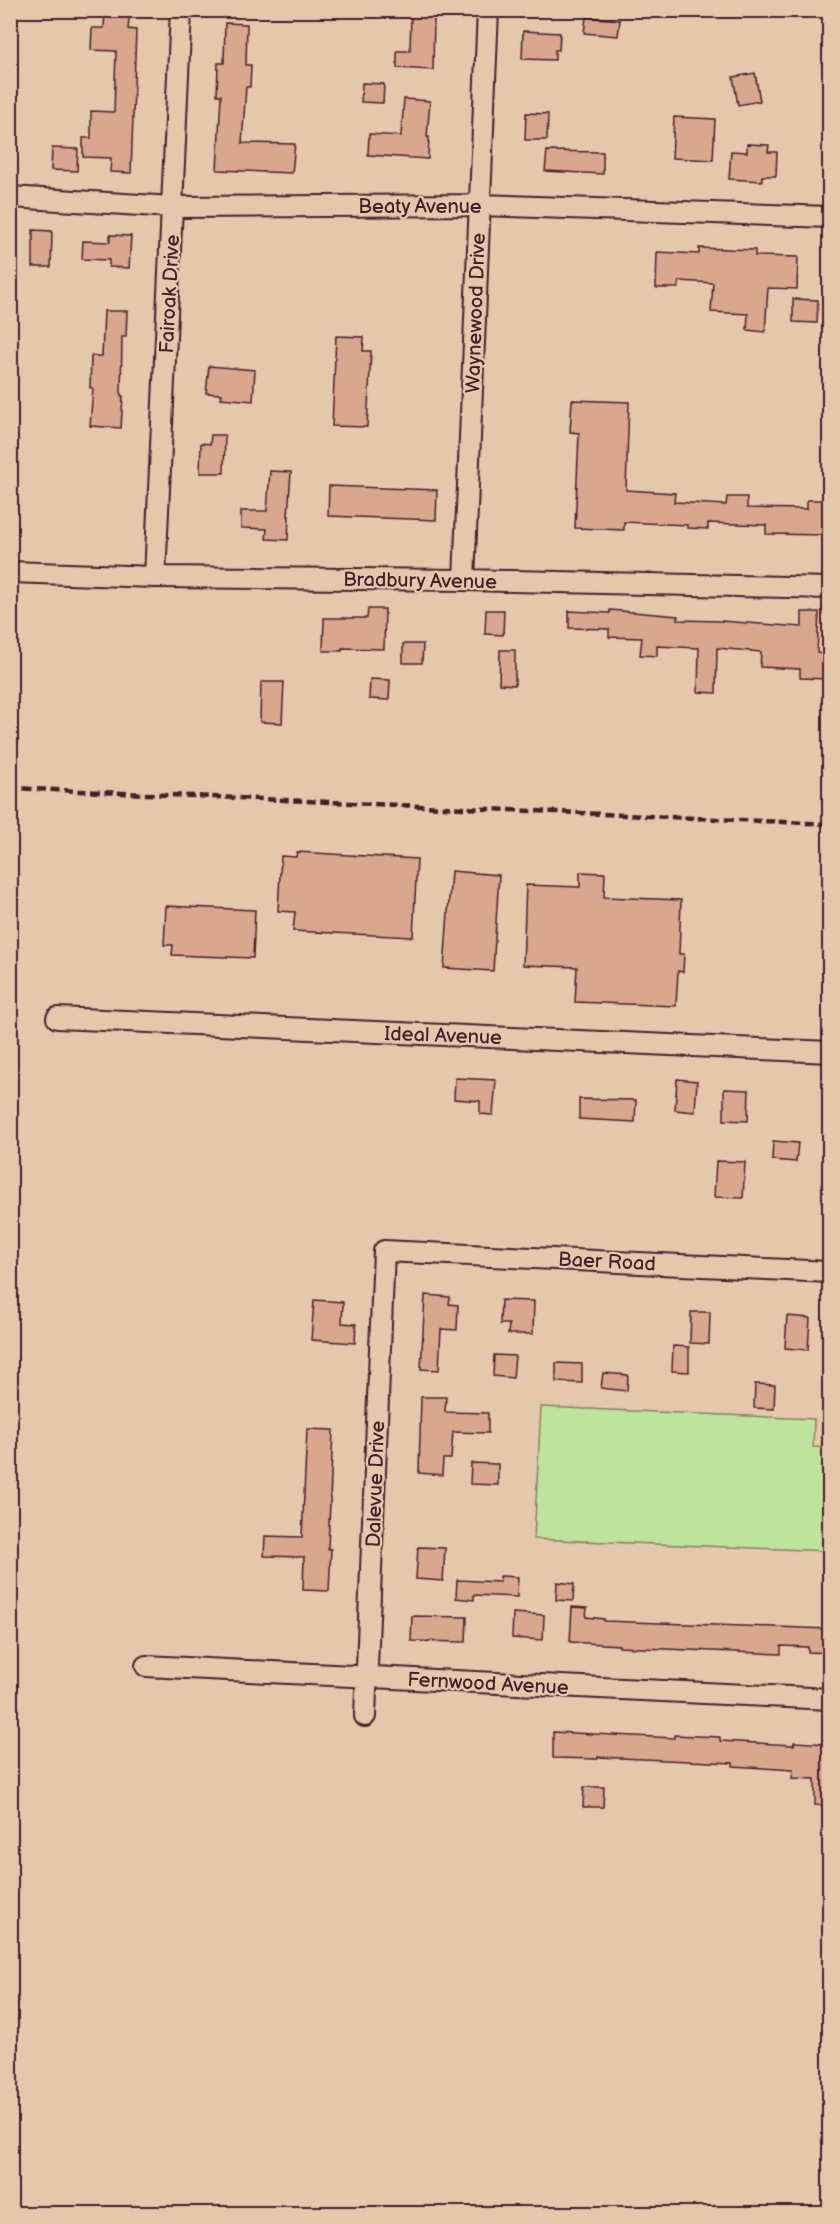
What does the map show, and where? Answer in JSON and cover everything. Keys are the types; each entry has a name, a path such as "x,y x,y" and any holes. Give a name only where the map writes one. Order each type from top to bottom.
{"street":[{"name":"Fairoak Drive","path":"154,577 181,10"},
{"name":"Waynewood Drive","path":"464,580 488,10"},
{"name":"Beaty Avenue","path":"10,197 173,207 480,205 830,217"},
{"name":"Bradbury Avenue","path":"10,572 154,577 464,580 830,588"},
{"name":"Ideal Avenue","path":"57,1018 830,1052"},
{"name":"Baer Road","path":"384,1251 830,1272"},
{"name":"Dalevue Drive","path":"365,1716 384,1251"},
{"name":"Fernwood Avenue","path":"146,1666 830,1699"}],"green space":[{"path":"541,1407 814,1419 813,1447 829,1448 829,1551 534,1539"}],"building":[{"path":"105,10 130,10 128,29 136,30 131,173 110,172 111,158 83,157 83,138 91,138 91,111 114,112 116,51 91,50 92,28 104,28"},
{"path":"411,14 434,15 433,70 397,68 397,51 410,51"},
{"path":"586,17 620,20 618,36 584,33"},
{"path":"225,23 247,24 246,65 251,65 250,87 246,87 242,143 295,144 292,173 217,170 221,95 217,95 218,63 224,63"},
{"path":"523,31 560,33 559,50 555,50 555,60 522,59"},
{"path":"755,73 760,101 738,105 733,77"},
{"path":"362,83 384,84 383,103 361,102"},
{"path":"404,99 430,101 428,159 368,155 369,134 401,136"},
{"path":"526,113 548,114 547,140 525,140"},
{"path":"674,117 715,119 713,160 672,158"},
{"path":"747,144 769,145 768,152 777,152 776,176 762,176 762,181 729,179 731,151 747,152"},
{"path":"52,148 78,149 77,171 51,170"},
{"path":"547,151 603,152 603,174 545,171"},
{"path":"33,230 52,231 51,267 33,267"},
{"path":"110,235 131,236 129,268 109,267 109,260 82,259 83,241 110,242"},
{"path":"699,248 755,250 755,256 798,257 797,289 768,288 765,332 747,330 748,314 711,312 713,283 679,281 678,288 656,288 657,252 699,254"},
{"path":"793,299 818,300 817,323 793,322"},
{"path":"104,311 127,311 126,337 122,337 121,428 90,426 93,388 90,388 91,356 102,356"},
{"path":"336,336 364,337 363,351 371,351 367,427 332,426"},
{"path":"209,366 255,370 253,401 221,398 222,394 206,393"},
{"path":"572,400 629,402 626,490 675,493 674,502 726,505 727,497 747,497 747,508 807,509 807,500 828,500 826,535 766,534 766,525 708,523 708,529 687,528 687,525 624,522 624,530 575,528 579,433 570,432"},
{"path":"211,435 225,435 224,473 200,473 201,443 210,444"},
{"path":"270,471 291,472 288,540 266,539 267,529 241,528 241,511 267,511"},
{"path":"329,486 437,490 436,520 328,516"},
{"path":"368,609 385,609 384,649 342,648 342,651 323,651 324,618 367,618"},
{"path":"486,610 504,610 503,635 485,634"},
{"path":"610,610 678,616 678,620 802,627 802,612 819,612 817,653 830,654 830,679 800,678 800,669 760,667 761,652 717,648 716,693 698,692 699,648 657,646 657,656 640,655 642,638 609,637 609,629 569,628 569,611 610,613"},
{"path":"403,644 423,644 422,663 403,663"},
{"path":"500,650 515,650 515,685 499,684"},
{"path":"370,679 390,680 389,700 369,699"},
{"path":"261,682 284,682 282,723 260,722"},
{"path":"297,852 417,859 413,937 293,931 295,912 278,911 281,856 296,857"},
{"path":"451,871 499,875 493,971 444,968"},
{"path":"580,872 605,873 604,897 681,900 679,954 684,954 683,972 678,971 676,1006 575,1002 577,967 523,965 526,885 580,887"},
{"path":"166,906 255,910 253,958 172,955 173,945 164,945"},
{"path":"455,1078 496,1080 493,1115 480,1114 480,1101 454,1099"},
{"path":"677,1079 697,1081 695,1112 675,1110"},
{"path":"724,1089 749,1090 748,1121 724,1120"},
{"path":"579,1099 636,1100 635,1122 579,1119"},
{"path":"773,1141 798,1143 796,1162 772,1160"},
{"path":"716,1161 745,1162 743,1198 714,1197"},
{"path":"425,1295 450,1297 449,1304 458,1305 457,1330 441,1329 439,1370 421,1369"},
{"path":"314,1300 343,1302 342,1323 356,1324 355,1343 311,1340"},
{"path":"501,1300 534,1301 533,1334 508,1334 509,1324 500,1324"},
{"path":"691,1312 710,1312 709,1344 690,1343"},
{"path":"787,1316 810,1318 808,1350 785,1348"},
{"path":"673,1346 689,1347 689,1372 672,1371"},
{"path":"494,1355 515,1356 513,1378 493,1376"},
{"path":"556,1363 582,1364 582,1383 556,1382"},
{"path":"603,1373 628,1375 627,1391 601,1388"},
{"path":"755,1384 775,1385 774,1409 754,1408"},
{"path":"421,1397 446,1397 445,1412 488,1413 488,1433 453,1432 451,1459 443,1459 442,1475 419,1473"},
{"path":"307,1429 333,1430 328,1549 331,1549 329,1591 303,1590 304,1557 264,1556 265,1536 302,1537"},
{"path":"471,1463 498,1464 498,1485 470,1484"},
{"path":"418,1547 445,1548 443,1581 416,1579"},
{"path":"500,1576 518,1577 517,1597 474,1595 474,1600 456,1598 457,1580 500,1582"},
{"path":"557,1582 574,1584 573,1601 556,1600"},
{"path":"572,1607 587,1608 586,1617 604,1619 604,1621 830,1629 830,1653 808,1652 808,1647 781,1646 781,1654 619,1647 619,1645 570,1642"},
{"path":"513,1613 544,1615 543,1640 512,1638"},
{"path":"412,1616 467,1617 466,1642 411,1641"},
{"path":"553,1732 674,1738 674,1735 720,1737 720,1741 794,1745 794,1742 830,1744 830,1806 815,1805 815,1779 792,1778 793,1770 733,1766 733,1763 598,1757 598,1759 553,1758"},
{"path":"584,1787 604,1787 603,1807 583,1807"}],"railway":[{"path":"10,788 830,824"}]}
